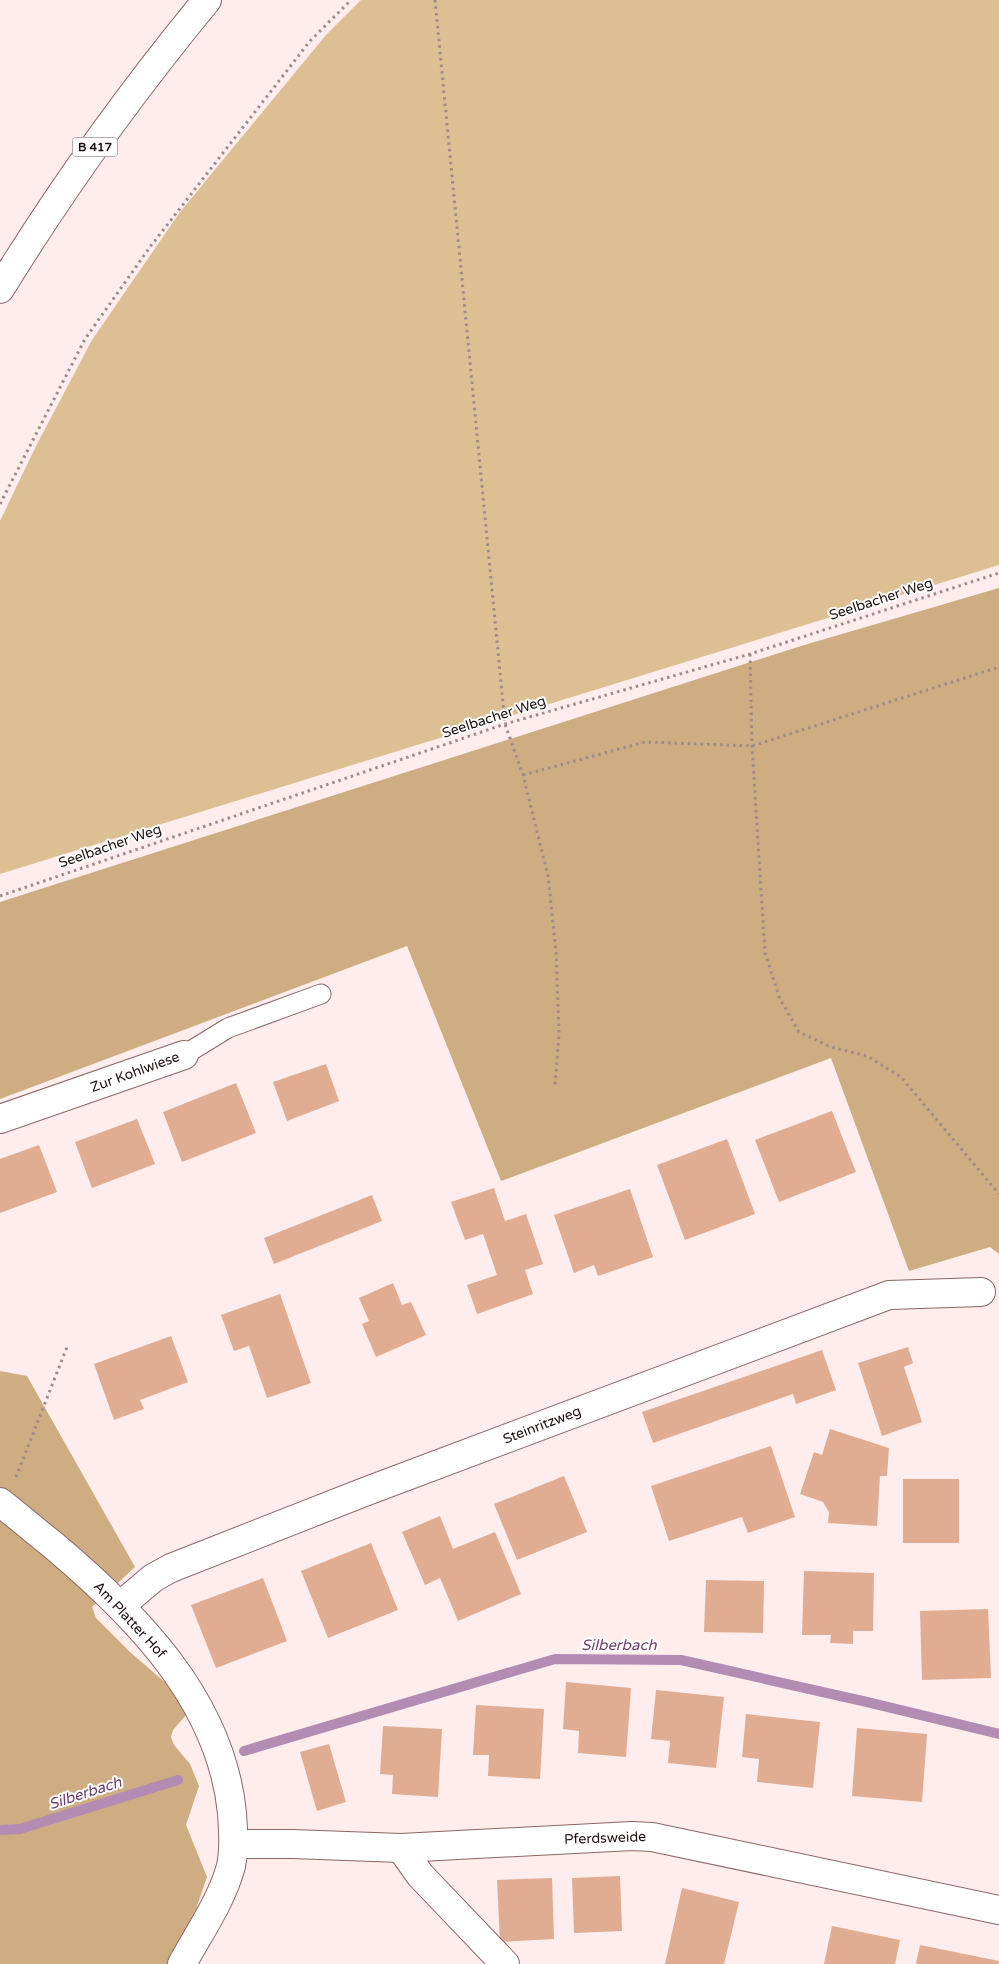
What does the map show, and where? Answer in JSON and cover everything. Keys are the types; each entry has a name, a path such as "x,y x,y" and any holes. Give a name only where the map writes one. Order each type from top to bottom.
{"street":[{"name":"B 417","path":"0,289 68,185 122,109 207,0"},
{"name":"Zur Kohlwiese","path":"0,1119 184,1055"},
{"name":"Steinritzweg","path":"120,1606 153,1578 171,1568 367,1491 890,1296 981,1292"},
{"name":"Am Platter Hof","path":"3,1504 79,1567 120,1606 171,1663 200,1712 215,1744 225,1771 230,1794 235,1844 231,1867 220,1894 182,1964"},
{"name":"Pferdsweide","path":"235,1844 401,1848 632,1836 652,1837 999,1910"},
{"path":"401,1848 420,1875 505,1964"}],"lane":[{"name":"Zur Kohlwiese","path":"184,1055 228,1028 321,994"}],"path":[{"path":"0,504 85,339 150,247 304,49 351,0"},
{"path":"434,0 505,724 523,775 548,876 556,952 559,1033 555,1087"},
{"name":"Seelbacher Weg","path":"0,896 505,724 750,654 999,573"},
{"path":"750,654 752,746 766,953 780,999 799,1032 831,1047 867,1056 901,1077 999,1194"},
{"path":"523,775 645,742 752,746 999,667"},
{"path":"3,1504 67,1347"}],"shaded area":[{"path":"361,0 999,0 999,565 0,874 0,521 36,446 92,340 180,212 326,35"},
{"path":"999,588 999,1254 990,1247 909,1271 831,1058 501,1181 407,946 0,1099 0,902 801,646"},
{"path":"0,1371 27,1376 135,1567 92,1607 96,1618 130,1652 176,1692 187,1714 173,1730 171,1737 174,1745 190,1764 199,1786 186,1825 207,1877 196,1909 167,1964 0,1964"}],"building":[{"path":"326,1064 339,1101 287,1121 273,1082"},
{"path":"236,1083 256,1133 182,1162 163,1112"},
{"path":"832,1111 856,1172 779,1202 755,1140"},
{"path":"137,1119 155,1164 92,1188 75,1142"},
{"path":"727,1139 755,1214 685,1240 657,1165"},
{"path":"39,1145 57,1192 0,1213 0,1159"},
{"path":"494,1188 505,1221 526,1214 543,1264 525,1270 533,1294 477,1314 467,1285 497,1275 483,1234 465,1240 451,1202"},
{"path":"630,1189 653,1257 598,1276 594,1265 574,1273 554,1215"},
{"path":"372,1195 382,1221 274,1264 264,1238"},
{"path":"393,1283 402,1305 411,1302 426,1335 376,1357 362,1324 369,1321 359,1298"},
{"path":"280,1294 311,1383 267,1398 249,1346 234,1351 221,1315"},
{"path":"171,1336 188,1382 140,1400 144,1409 114,1420 94,1364"},
{"path":"908,1347 913,1363 904,1367 922,1422 882,1436 858,1363"},
{"path":"822,1350 836,1390 796,1404 793,1394 653,1443 642,1412"},
{"path":"830,1429 889,1448 887,1476 880,1476 877,1526 828,1523 829,1512 823,1502 800,1494 814,1452 822,1455"},
{"path":"771,1446 795,1517 748,1533 742,1517 669,1541 651,1486"},
{"path":"564,1476 587,1532 517,1560 494,1504"},
{"path":"903,1479 959,1479 959,1543 903,1543"},
{"path":"440,1516 453,1549 495,1532 521,1594 458,1621 440,1578 425,1585 402,1532"},
{"path":"371,1543 398,1610 328,1638 301,1571"},
{"path":"804,1571 874,1573 873,1631 853,1631 853,1644 830,1643 831,1635 802,1635"},
{"path":"263,1578 287,1641 216,1668 191,1605"},
{"path":"706,1580 764,1581 763,1633 704,1632"},
{"path":"988,1609 991,1678 922,1680 920,1611"},
{"path":"566,1682 631,1688 626,1757 578,1753 579,1731 563,1729"},
{"path":"656,1690 724,1697 716,1768 668,1763 670,1741 651,1739"},
{"path":"476,1705 544,1709 540,1779 488,1776 489,1755 473,1755"},
{"path":"746,1714 820,1722 813,1788 757,1782 759,1759 742,1757"},
{"path":"383,1726 442,1729 438,1797 392,1794 393,1775 380,1774"},
{"path":"857,1728 927,1734 922,1802 852,1796"},
{"path":"329,1744 346,1802 317,1811 300,1752"},
{"path":"620,1876 622,1931 574,1933 572,1878"},
{"path":"552,1878 554,1939 500,1942 497,1880"},
{"path":"682,1888 739,1902 724,1964 665,1964"},
{"path":"832,1926 900,1940 895,1964 824,1964"},
{"path":"920,1945 999,1961 999,1964 916,1964"}],"waterway":[{"name":"Silberbach","path":"244,1751 555,1659 681,1660 999,1734"},
{"name":"Silberbach","path":"0,1830 20,1829 178,1780"}]}
